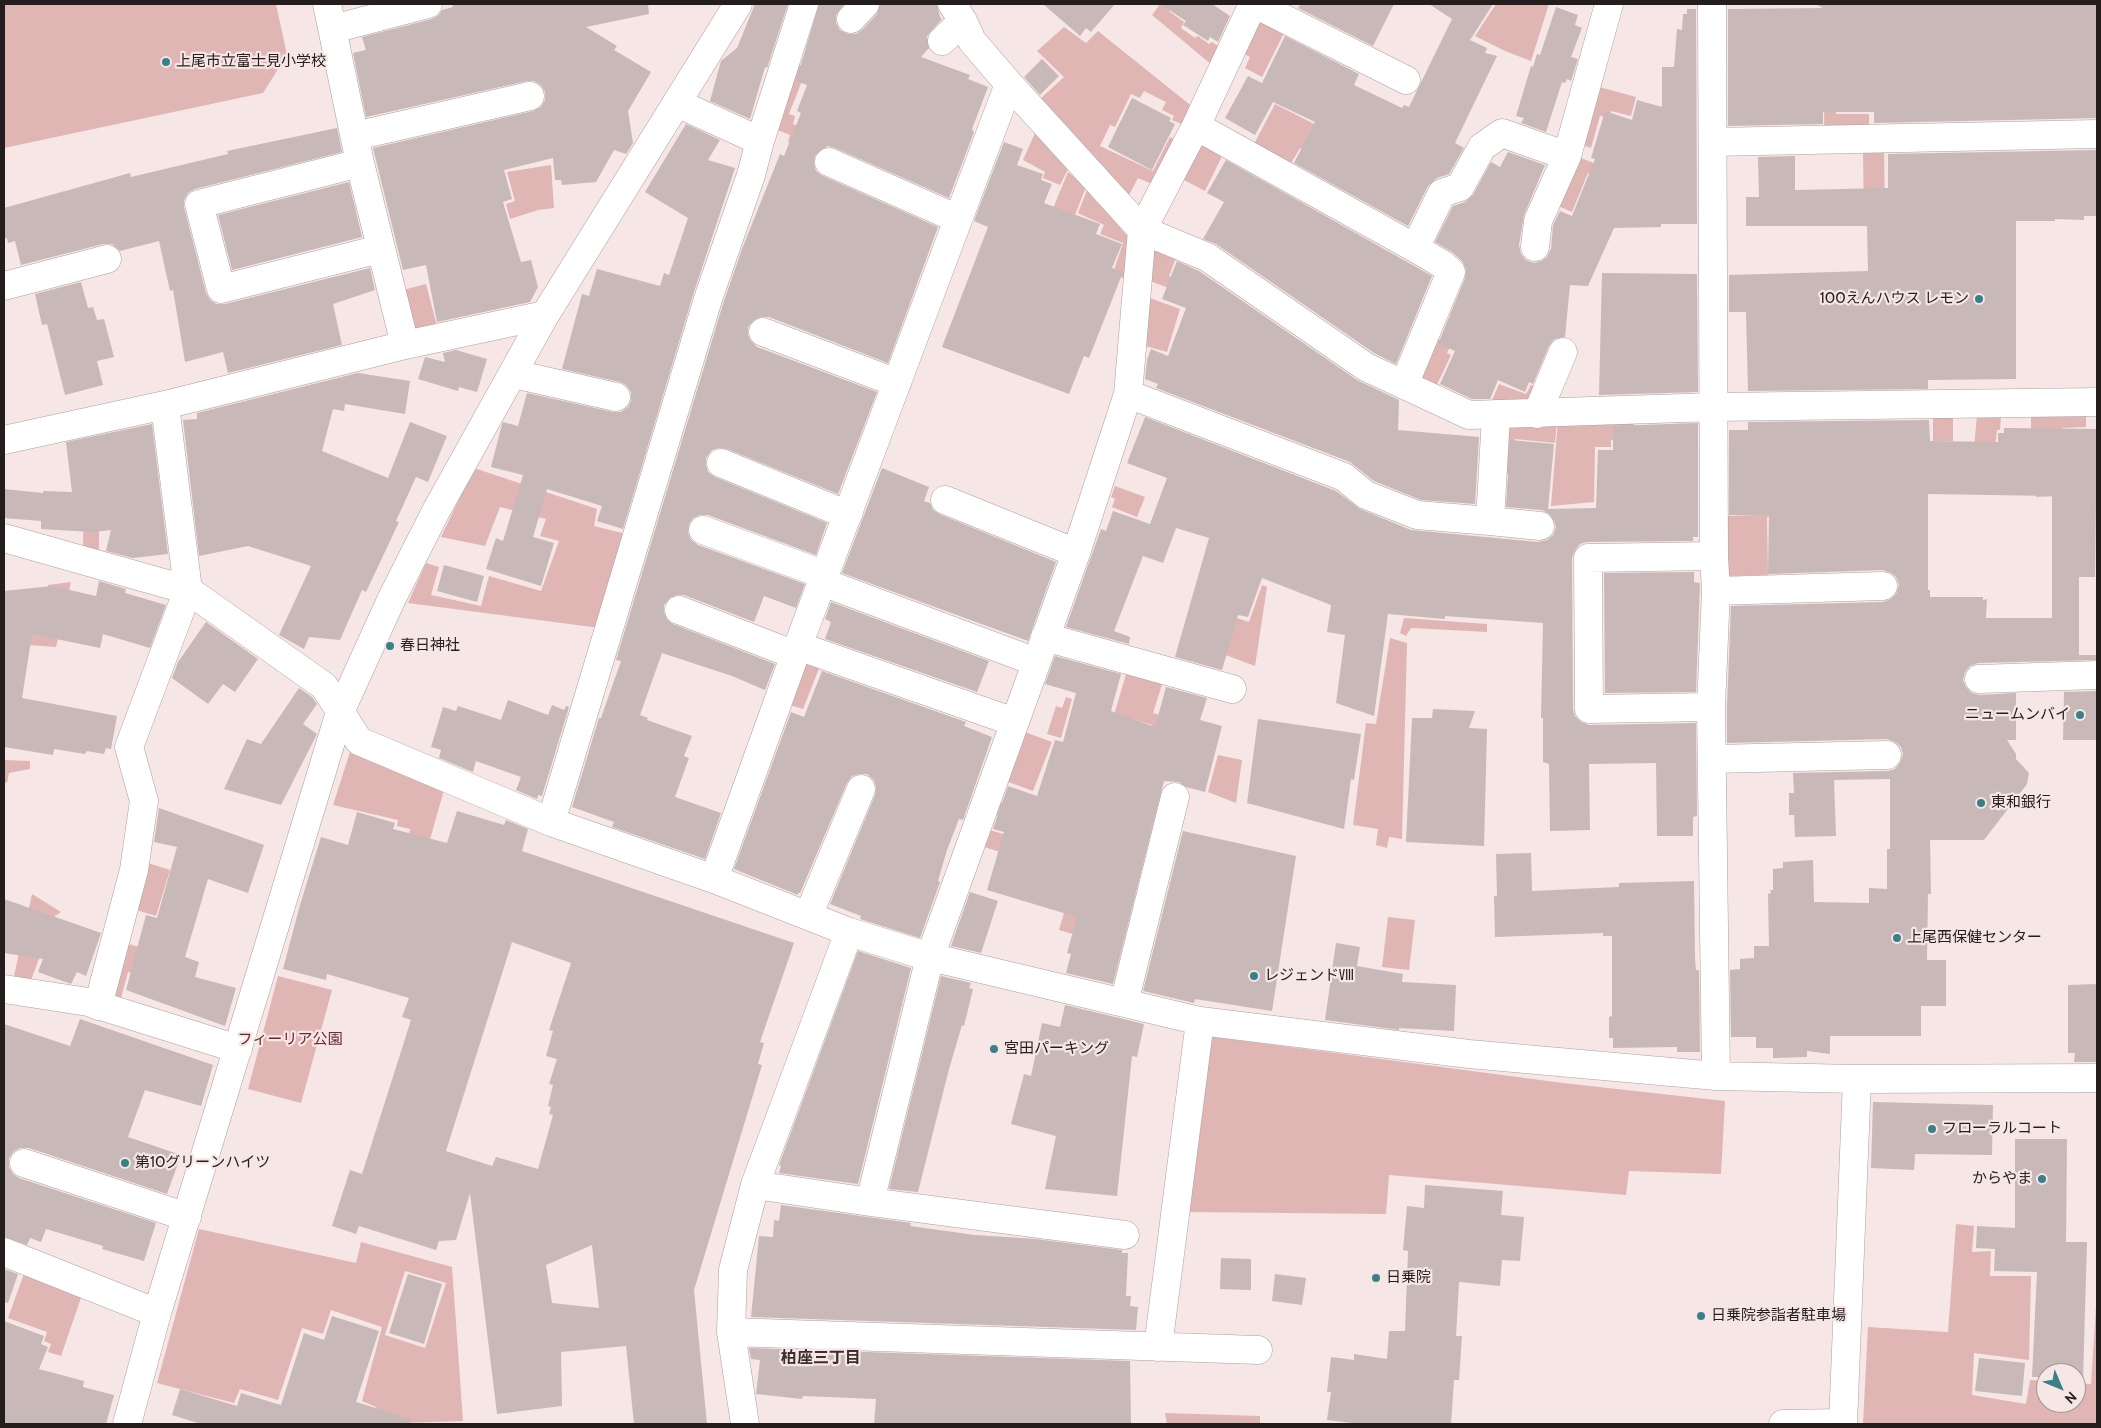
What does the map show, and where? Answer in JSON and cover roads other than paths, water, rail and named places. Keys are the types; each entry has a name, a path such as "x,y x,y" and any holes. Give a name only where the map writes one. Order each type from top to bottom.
{"street":[{"path":"405,345 357,149 330,17 428,4"},
{"path":"126,1424 157,1313 340,712 392,598 436,511 514,374 545,315 738,4"},
{"path":"551,822 708,299 751,175 804,4"},
{"path":"870,1202 930,957 1076,553 1128,394 1142,230 1196,126 1254,4 1406,80"},
{"path":"1535,247 1538,221 1566,156 1609,4"},
{"path":"1712,4 1715,407 1714,556 1716,591 1711,707 1716,1076"},
{"path":"942,41 957,12"},
{"path":"957,12 972,41 1142,230 1207,257 1366,368 1469,415 1496,416 1715,407 2097,402"},
{"path":"714,879 896,383 1009,84"},
{"path":"380,249 221,289 200,204 357,149 530,96"},
{"path":"677,103 760,141"},
{"path":"1196,126 1415,248 1452,272 1404,386"},
{"path":"1415,248 1442,193 1460,186 1482,147 1502,133 1566,156"},
{"path":"1713,142 2097,134"},
{"path":"829,162 958,219"},
{"path":"4,286 108,260"},
{"path":"4,440 165,405 405,345 545,315"},
{"path":"763,332 896,383"},
{"path":"1537,414 1563,352"},
{"path":"514,374 616,397"},
{"path":"1128,394 1344,477 1366,495 1417,515 1540,526"},
{"path":"98,1006 134,870 144,801 129,747 188,590 165,405"},
{"path":"1490,521 1496,416"},
{"path":"720,463 848,515"},
{"path":"946,500 1076,553"},
{"path":"703,530 824,579 1040,649 1232,689"},
{"path":"4,538 188,590 324,686 359,741 551,822 714,879 849,932 930,957 1200,1021 1469,1054 1716,1076 1857,1079 2097,1078"},
{"path":"1711,707 1589,709 1588,558 1714,556"},
{"path":"1716,591 1882,586"},
{"path":"679,610 1014,722"},
{"path":"1979,679 2097,675"},
{"path":"1712,759 1887,755"},
{"path":"808,916 861,789"},
{"path":"1124,1003 1175,797"},
{"path":"745,1424 731,1332 734,1270 755,1186 849,932"},
{"path":"4,989 98,1006 238,1049"},
{"path":"1158,1347 1200,1021"},
{"path":"1783,1424 1843,1424 1857,1079"},
{"path":"24,1163 187,1217"},
{"path":"755,1186 1124,1234"},
{"path":"4,1252 157,1313"},
{"path":"731,1332 1258,1350"}],"place":[{"name":"上尾市立富士見小学校","path":"166,62"},
{"name":"100えんハウス レモン","path":"1979,299"},
{"name":"春日神社","path":"390,646"},
{"name":"ニュームンバイ","path":"2080,715"},
{"name":"東和銀行","path":"1981,803"},
{"name":"上尾西保健センター","path":"1897,938"},
{"name":"レジェンドⅧ","path":"1254,976"},
{"name":"宮田パーキング","path":"994,1049"},
{"name":"フローラルコート","path":"1932,1129"},
{"name":"第10グリーンハイツ","path":"125,1163"},
{"name":"からやま","path":"2042,1179"},
{"name":"日乗院","path":"1376,1278"},
{"name":"日乗院参詣者駐車場","path":"1701,1316"}],"district":[{"name":"柏座三丁目","path":"821,1358"}],"park label":[{"name":"フィーリア公園","path":"290,1040"}]}
